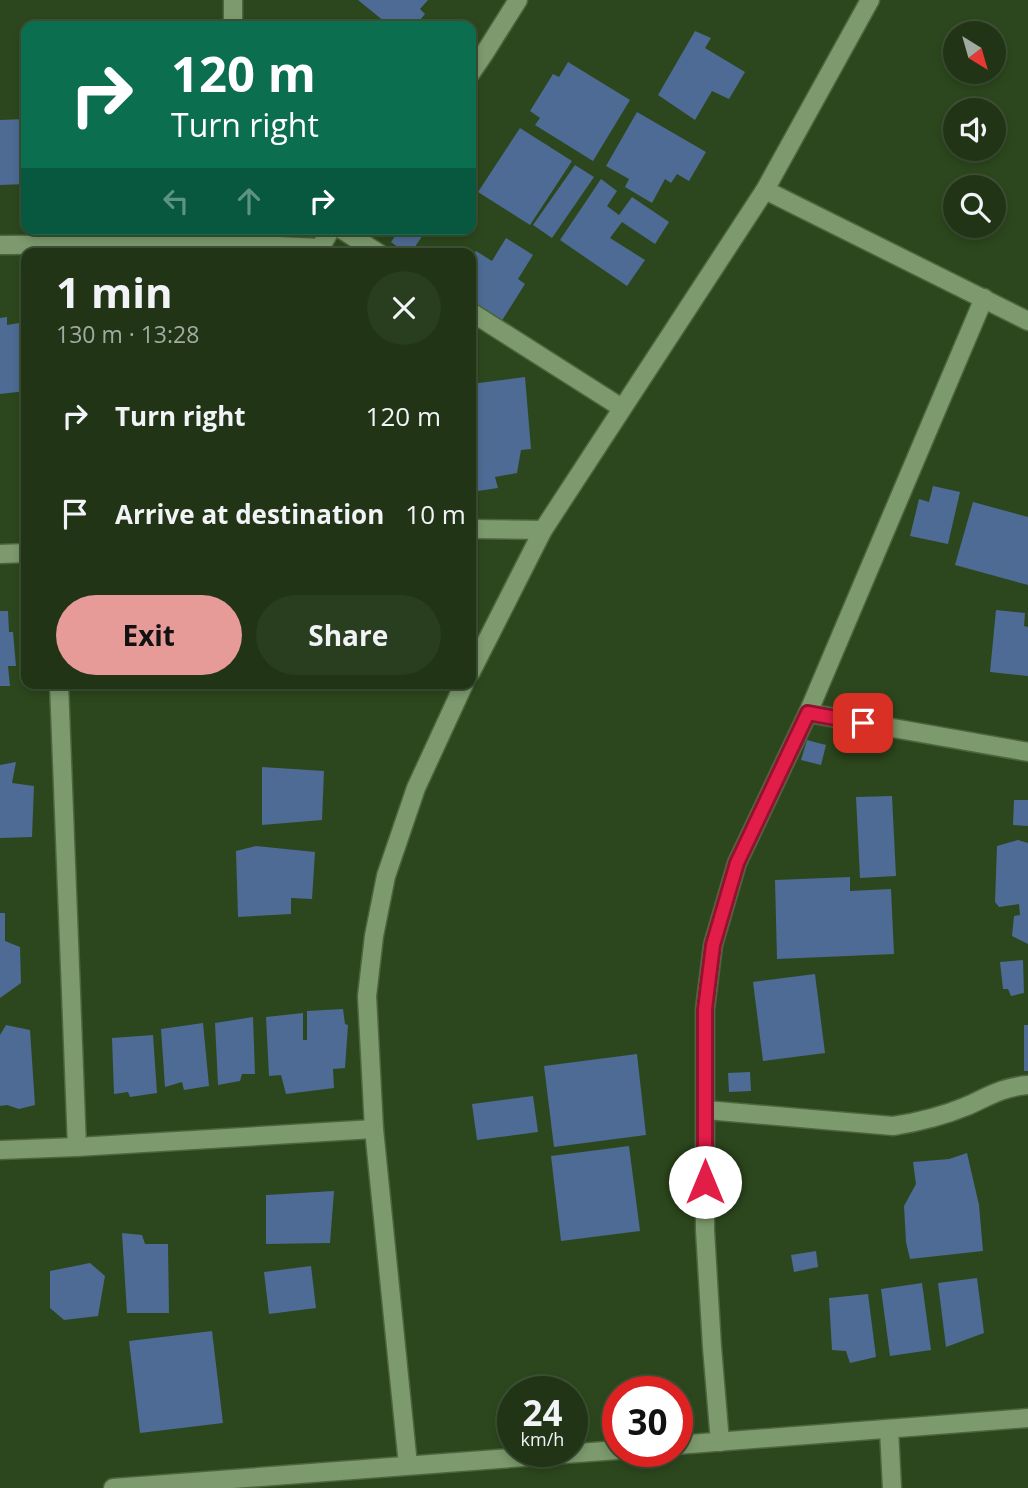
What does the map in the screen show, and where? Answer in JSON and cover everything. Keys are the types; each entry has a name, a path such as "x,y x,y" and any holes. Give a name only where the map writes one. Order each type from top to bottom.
{"street":[{"path":"233,0 233,21"},
{"path":"476,66 518,0"},
{"path":"476,661 543,530 765,190 870,0"},
{"path":"765,190 1028,321"},
{"path":"350,235 371,248"},
{"path":"0,245 240,237 320,248"},
{"path":"720,1442 705,1230 705,1009 713,945 737,863 808,713 984,298"},
{"path":"476,315 622,408"},
{"path":"476,529 543,530"},
{"path":"0,554 21,553"},
{"path":"59,689 77,1147"},
{"path":"408,1465 374,1129 368,996 374,936 386,876 416,788 462,689"},
{"path":"808,713 1028,752"},
{"path":"706,1110 893,1126 919,1122 1012,1086 1028,1085"},
{"path":"0,1150 374,1129"},
{"path":"693,1444 1028,1418"},
{"path":"889,1429 892,1488"},
{"path":"113,1488 280,1482 408,1465 602,1451"}],"building":[{"path":"358,0 428,0 420,9 425,14 419,21 384,21"},
{"path":"695,31 711,38 705,48 745,72 729,99 712,91 695,120 658,95"},
{"path":"568,62 630,100 593,161 535,125 540,118 530,111 553,74 559,77"},
{"path":"637,112 706,152 689,181 677,174 671,183 665,179 652,203 625,187 629,179 606,166"},
{"path":"21,119 21,184 0,185 0,120"},
{"path":"520,128 572,161 530,225 478,192"},
{"path":"575,165 594,177 552,238 533,225"},
{"path":"601,179 617,191 607,206 619,215 632,197 669,222 655,244 622,222 610,238 645,260 627,286 560,240"},
{"path":"396,235 423,235 414,248 399,248 391,242"},
{"path":"506,238 533,255 518,279 525,284 501,322 476,307 476,251 492,261"},
{"path":"7,317 7,325 19,323 21,392 0,394 0,318"},
{"path":"525,377 531,449 521,450 517,473 495,477 498,488 476,491 476,383"},
{"path":"933,486 960,492 948,544 910,536 919,499 929,502"},
{"path":"973,502 1028,517 1028,585 955,565"},
{"path":"996,610 1025,613 1024,626 1028,627 1028,676 990,672"},
{"path":"0,611 8,611 9,632 13,632 16,666 8,666 10,686 0,686"},
{"path":"807,740 826,745 821,765 801,760"},
{"path":"16,762 12,783 34,786 32,837 0,838 0,765"},
{"path":"262,767 324,771 322,820 262,825"},
{"path":"892,796 896,876 860,878 856,797"},
{"path":"1014,800 1028,800 1028,826 1013,825"},
{"path":"1018,840 1028,843 1028,944 1012,936 1014,916 1020,915 1019,904 999,907 995,902 997,846"},
{"path":"256,846 315,852 312,899 291,898 291,914 238,917 236,851"},
{"path":"850,877 850,891 891,889 894,954 777,959 775,880"},
{"path":"0,913 5,913 5,941 20,947 21,983 0,998"},
{"path":"1023,960 1024,993 1011,996 1008,989 1003,989 1000,962"},
{"path":"815,974 825,1053 763,1061 753,982"},
{"path":"343,1009 345,1024 348,1025 345,1068 333,1069 334,1088 286,1094 281,1075 269,1076 266,1017 303,1013 303,1040 307,1040 307,1011"},
{"path":"253,1017 255,1074 242,1074 240,1081 218,1085 215,1023"},
{"path":"203,1023 209,1086 184,1090 182,1082 165,1087 161,1029"},
{"path":"6,1025 30,1030 35,1105 19,1109 0,1106 0,1035"},
{"path":"1024,1025 1028,1025 1028,1071 1024,1071"},
{"path":"153,1035 157,1093 130,1097 128,1092 114,1094 112,1038"},
{"path":"637,1054 646,1135 554,1147 544,1066"},
{"path":"750,1072 751,1091 729,1092 728,1073"},
{"path":"533,1096 538,1132 477,1140 472,1104"},
{"path":"629,1146 640,1231 561,1241 551,1156"},
{"path":"967,1153 979,1205 983,1251 910,1259 904,1206 916,1184 913,1162 949,1159"},
{"path":"334,1191 330,1243 266,1244 266,1195"},
{"path":"122,1233 142,1235 145,1244 168,1244 169,1313 127,1313"},
{"path":"816,1251 818,1267 794,1272 791,1255"},
{"path":"90,1263 105,1276 98,1316 64,1320 50,1308 50,1271"},
{"path":"311,1266 316,1308 269,1314 264,1272"},
{"path":"977,1278 984,1333 946,1347 938,1283"},
{"path":"922,1283 931,1350 890,1356 881,1289"},
{"path":"868,1294 876,1357 850,1363 846,1351 832,1350 829,1298"},
{"path":"212,1331 223,1423 140,1433 129,1341"}],"route":[{"path":"705,1182 705,1009 713,945 737,863 808,713 863,723"}]}
